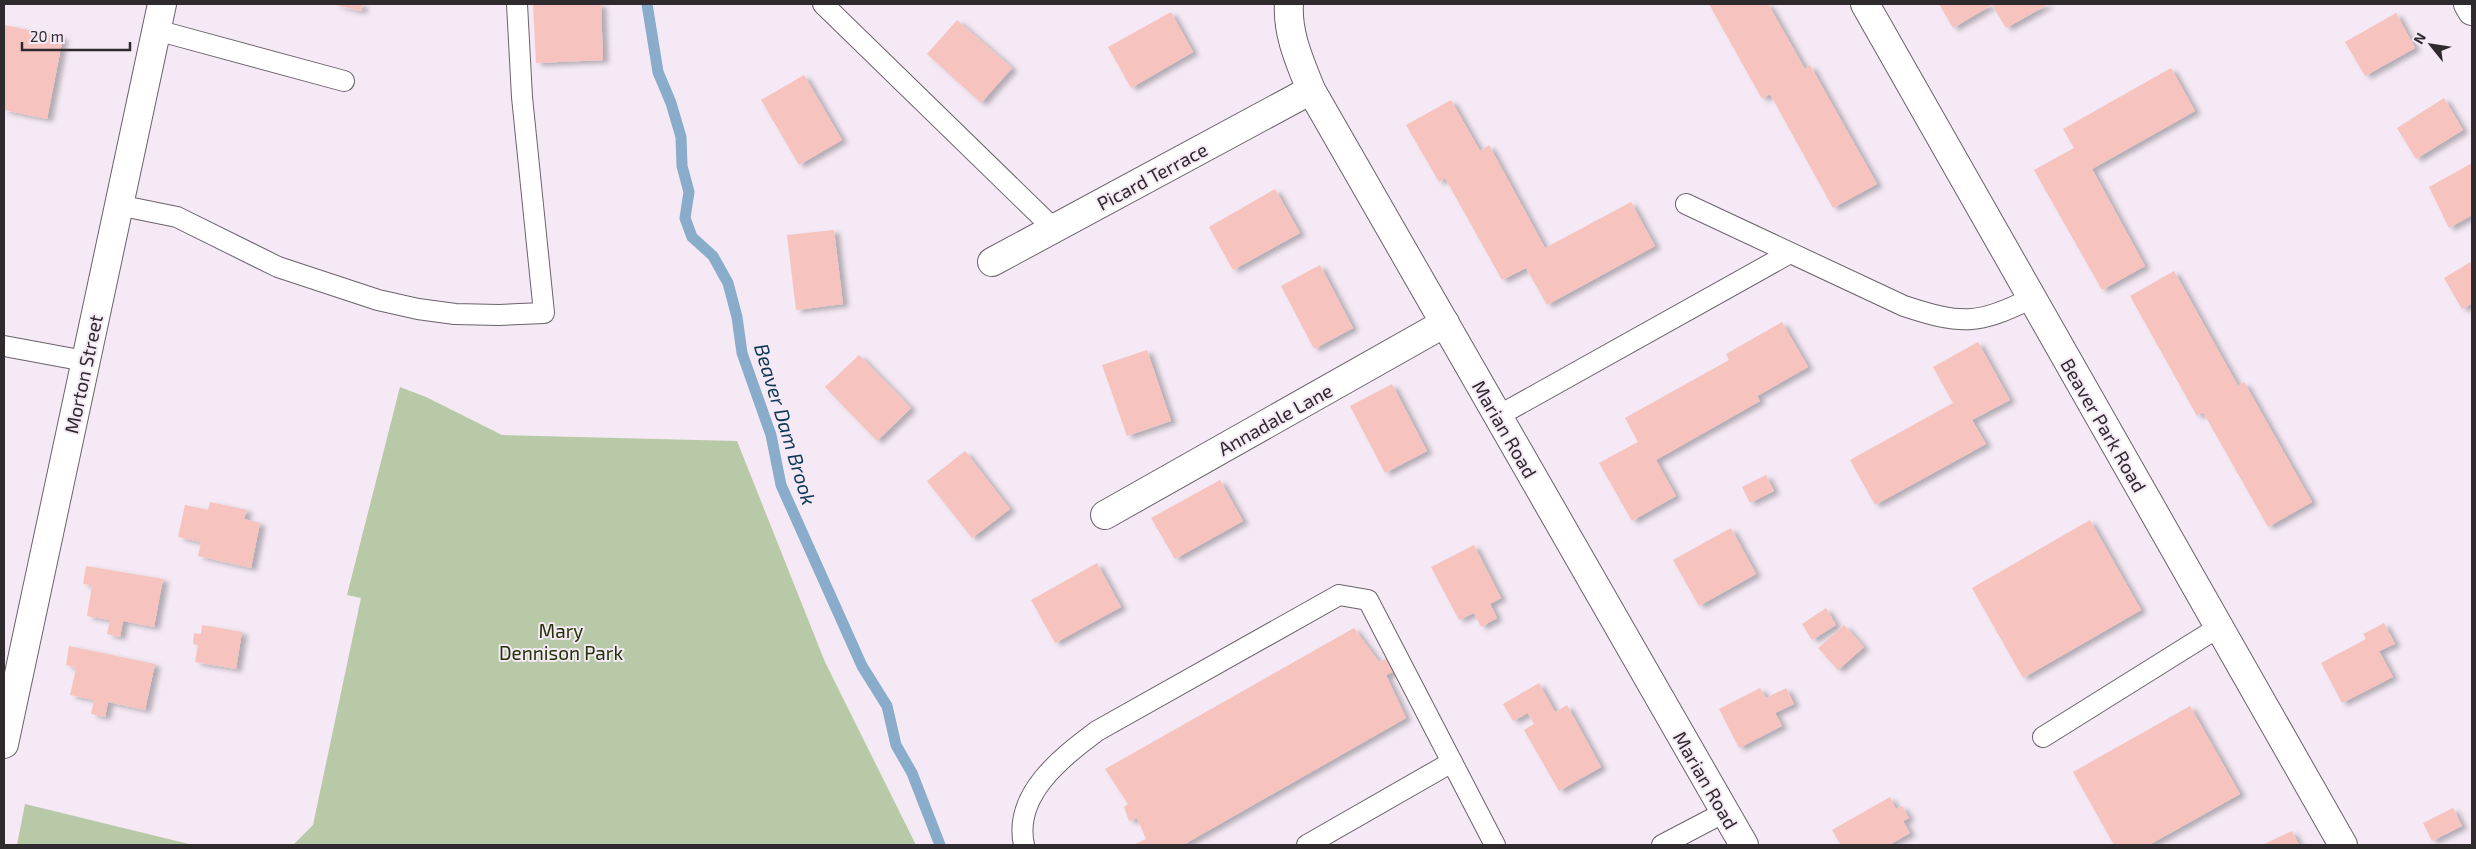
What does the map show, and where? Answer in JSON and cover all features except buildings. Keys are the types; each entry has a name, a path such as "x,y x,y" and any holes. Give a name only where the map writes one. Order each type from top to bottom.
{"street":[{"name":"Morton Street","path":"4,744 162,4"},
{"name":"Marian Road","path":"1289,4 1288,17 1294,47 1311,90 1744,845"},
{"name":"Beaver Park Road","path":"1865,4 2343,845"},
{"path":"2468,4 2472,10"},
{"name":"Picard Terrace","path":"992,262 1311,90"},
{"name":"Annadale Lane","path":"1105,514 1445,323"}],"lane":[{"path":"118,205 177,218 208,231 278,267 378,300 418,309 455,314 544,313 522,97 517,4"},
{"path":"824,4 1054,228"},
{"path":"156,30 344,81"},
{"path":"1686,204 1904,306 1939,317 1968,321 1999,314 2032,298"},
{"path":"1498,416 1790,253"},
{"path":"4,346 85,361"},
{"path":"1024,845 1020,830 1026,807 1042,780 1064,755 1097,731 1339,594 1368,600 1495,845"},
{"path":"2043,737 2219,627"},
{"path":"1307,845 1452,762"},
{"path":"1662,845 1725,812"}],"green space":[{"name":"Mary Dennison Park","path":"400,387 426,397 502,435 737,441 825,662 916,845 293,845 313,825 361,598 347,595"},
{"path":"25,804 193,845 17,845"}],"waterway":[{"name":"Beaver Dam Brook","path":"647,4 658,72 671,103 681,137 682,166 689,192 685,218 692,237 713,256 728,283 737,317 742,353 771,435 781,485 862,666 887,706 896,745 912,773 940,845"}]}
